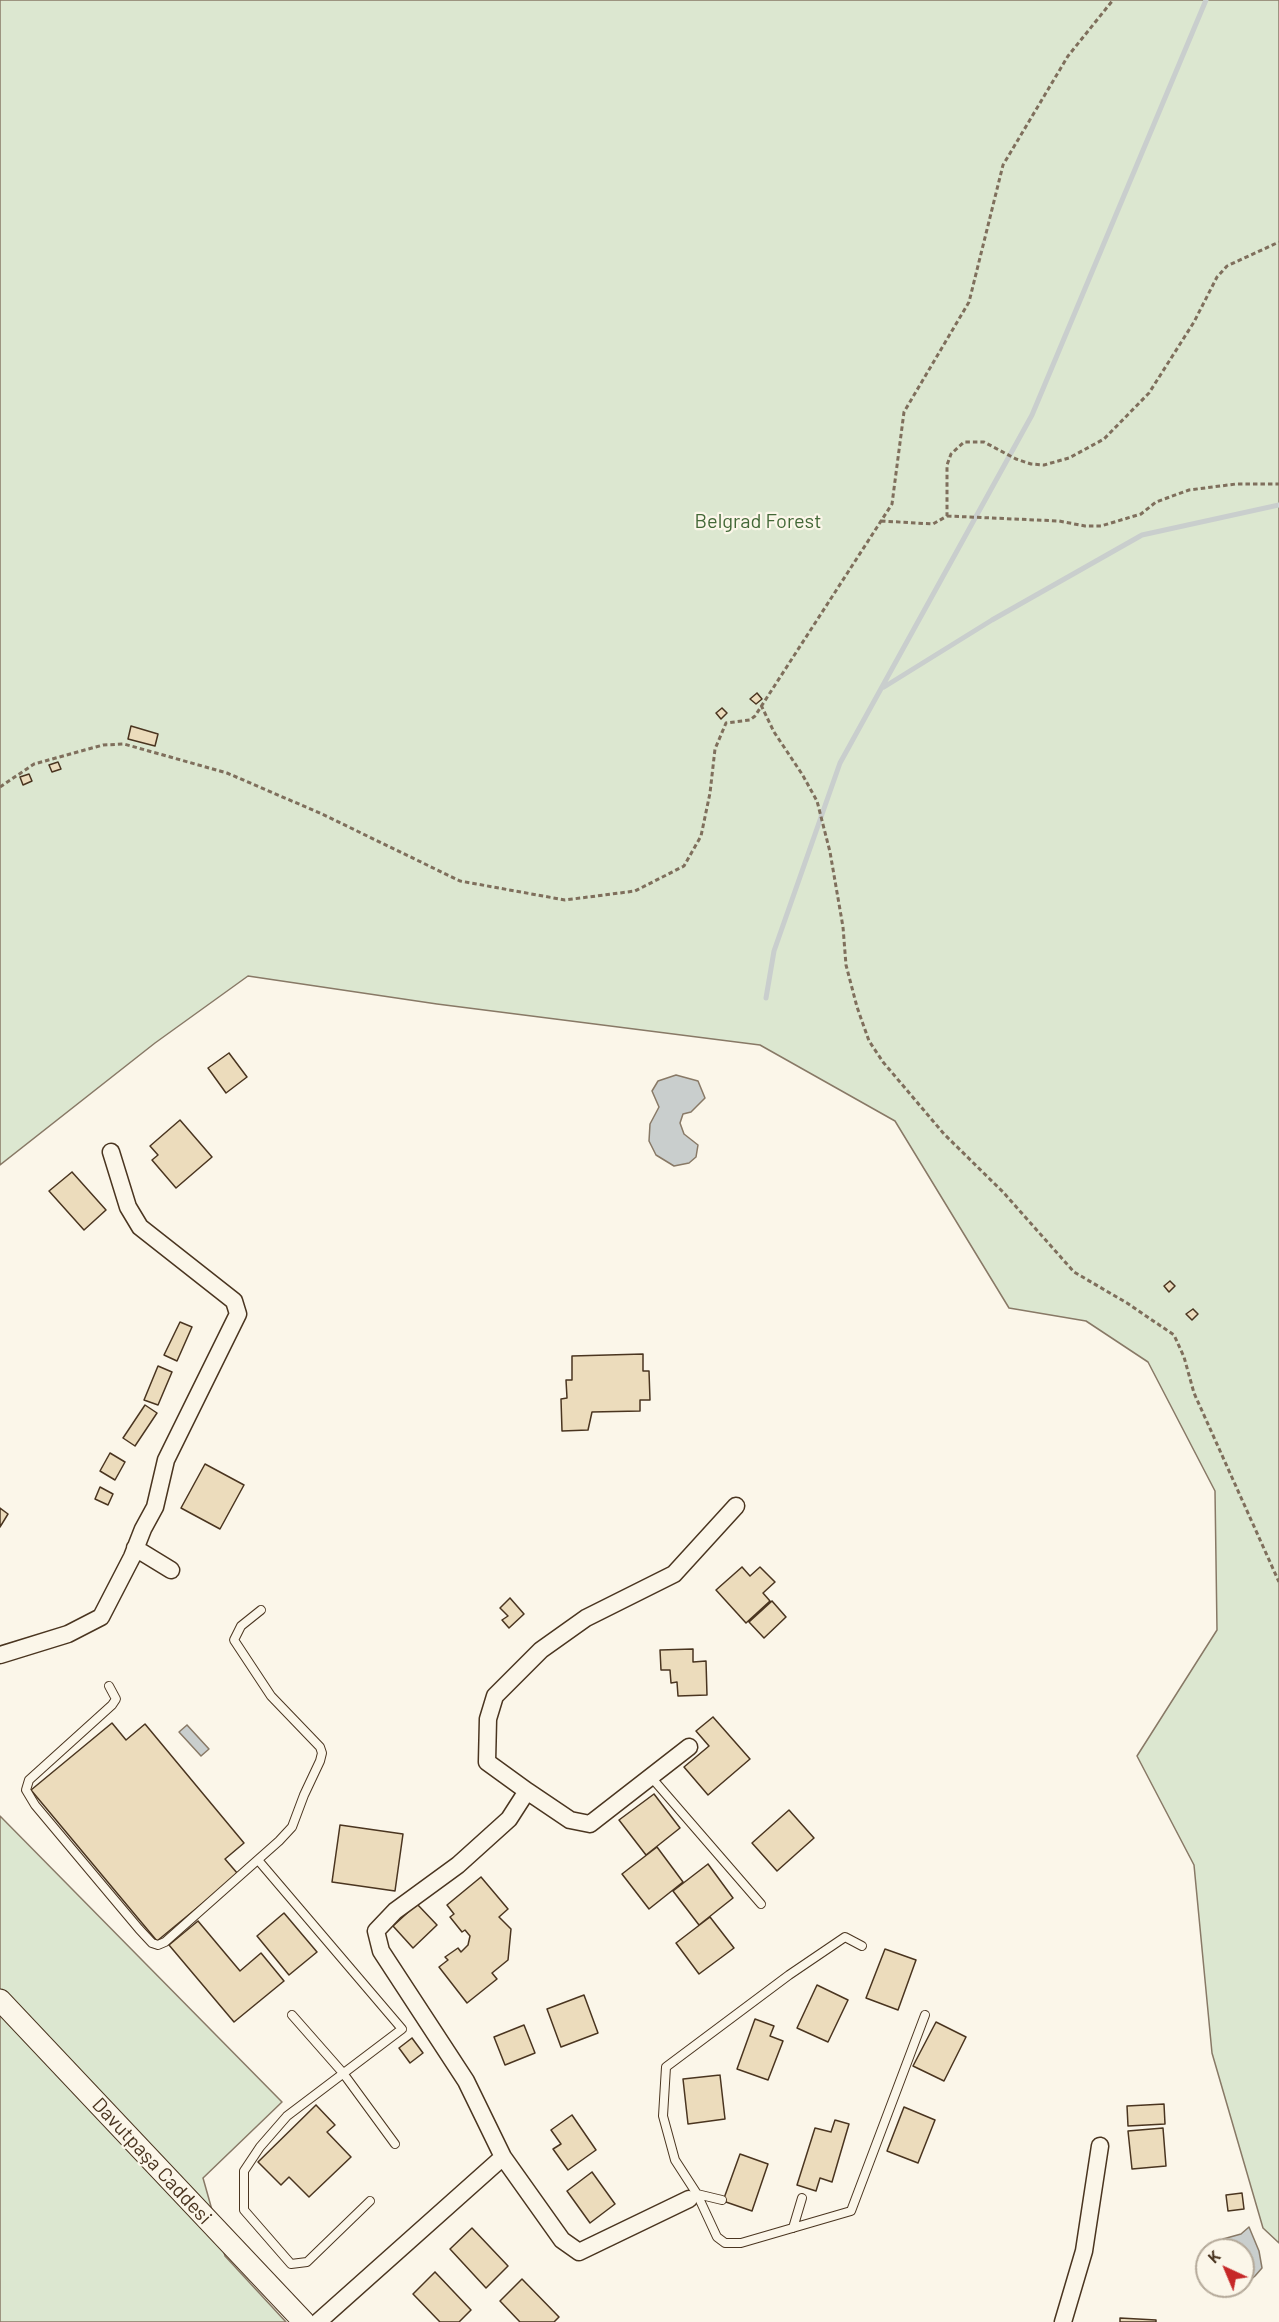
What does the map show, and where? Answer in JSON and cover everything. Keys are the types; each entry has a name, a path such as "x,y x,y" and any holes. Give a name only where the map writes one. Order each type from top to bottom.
{"street":[{"path":"0,1655 68,1634 101,1617 127,1566 142,1529 155,1508 166,1460 237,1314 234,1301 140,1227 128,1207 111,1152"},
{"path":"689,1747 590,1824 570,1820 487,1762 488,1719 495,1696 541,1650 585,1618 674,1574 736,1506"},
{"path":"135,1548 171,1570"},
{"path":"527,1791 509,1819 458,1865 395,1911 376,1931 381,1951 466,2081 503,2157 562,2240 579,2252 693,2197"},
{"name":"Davutpaşa Caddesi","path":"0,2000 304,2322"},
{"path":"1063,2322 1084,2251 1100,2146"},
{"path":"318,2322 503,2157"}],"lane":[{"path":"109,1686 116,1699 112,1705 29,1780 26,1790 35,1805 139,1929 152,1943 158,1945 165,1942 292,1827 322,1753 316,1743 271,1696 234,1640 241,1626 261,1610"},
{"path":"651,1778 761,1904"},
{"path":"258,1860 402,2029 287,2115 260,2147 244,2171 244,2210 291,2264 307,2262 370,2201"},
{"path":"862,1947 845,1937 666,2067 663,2116 675,2160 693,2197 717,2237 725,2243 741,2243 851,2211 925,2015"},
{"path":"292,2015 342,2073 395,2144"},
{"path":"693,2197 722,2200"},
{"path":"793,2228 802,2198"}],"path":[{"path":"0,787 34,764 104,745 124,744 227,773 322,814 460,881 565,900 635,891 684,866 701,836 710,793 715,749 726,723 750,720 755,716 892,504 904,412 969,302 1002,165 1068,56 1113,0"},
{"path":"947,516 947,465 951,454 957,447 969,440 984,442 1016,459 1044,465 1069,458 1093,447 1104,439 1149,393 1194,322 1217,277 1227,266 1279,242"},
{"path":"881,521 933,524 947,516 1059,521 1085,526 1101,526 1141,514 1155,502 1189,490 1236,484 1279,484"},
{"path":"761,705 774,732 817,801 830,852 843,927 846,965 869,1041 883,1062 944,1134 1003,1192 1074,1272 1127,1303 1174,1335 1184,1357 1194,1393 1279,1582"}],"green space":[{"name":"Belgrad Forest","path":"0,0 1279,0 1279,2243 1263,2228 1212,2053 1194,1865 1137,1756 1217,1630 1215,1491 1148,1362 1086,1321 1009,1308 895,1121 760,1045 437,1004 248,976 155,1043 0,1165"},
{"path":"0,1816 282,2102 203,2178 225,2256 286,2322 0,2322"}],"shaded area":[{"path":"676,1075 698,1081 705,1098 691,1112 683,1114 680,1123 684,1134 698,1145 696,1157 689,1163 674,1166 656,1155 649,1141 650,1124 659,1107 652,1091 658,1081"},
{"path":"187,1725 209,1749 201,1756 179,1732"},
{"path":"1249,2227 1254,2238 1227,2238 1241,2234"},
{"path":"1255,2241 1259,2251 1262,2268 1255,2276"}],"building":[{"path":"757,693 762,699 756,704 750,699"},
{"path":"722,708 727,713 721,719 716,713"},
{"path":"131,726 158,734 155,746 128,739"},
{"path":"58,762 61,769 52,772 49,765"},
{"path":"29,774 32,781 23,785 20,777"},
{"path":"229,1053 247,1077 226,1093 208,1068"},
{"path":"180,1120 212,1157 176,1188 152,1160 158,1155 150,1146"},
{"path":"72,1172 106,1210 84,1230 49,1191"},
{"path":"1170,1281 1175,1286 1169,1292 1164,1286"},
{"path":"1193,1309 1198,1314 1192,1320 1186,1314"},
{"path":"180,1322 192,1327 177,1361 164,1355"},
{"path":"643,1354 643,1371 649,1371 650,1400 640,1400 640,1411 592,1412 588,1430 562,1431 561,1399 567,1398 566,1380 572,1380 572,1356"},
{"path":"158,1366 172,1372 158,1405 144,1400"},
{"path":"145,1405 157,1413 135,1446 123,1438"},
{"path":"110,1453 125,1462 115,1480 100,1471"},
{"path":"205,1464 244,1485 220,1529 181,1508"},
{"path":"100,1487 113,1494 108,1505 95,1499"},
{"path":"0,1508 8,1514 0,1527"},
{"path":"742,1567 750,1576 760,1567 775,1582 763,1593 770,1601 746,1623 716,1590"},
{"path":"510,1598 524,1614 509,1628 502,1620 508,1616 500,1608"},
{"path":"772,1601 786,1617 764,1638 749,1622"},
{"path":"693,1649 693,1662 706,1661 707,1695 678,1696 677,1682 671,1683 670,1670 661,1670 660,1650"},
{"path":"713,1717 750,1759 708,1795 684,1767 709,1746 696,1731"},
{"path":"112,1723 126,1740 145,1724 244,1843 225,1859 238,1874 157,1941 31,1790"},
{"path":"654,1794 680,1828 646,1855 619,1820"},
{"path":"789,1810 814,1838 777,1871 752,1843"},
{"path":"340,1825 403,1834 395,1891 332,1882"},
{"path":"657,1847 683,1882 649,1909 622,1874"},
{"path":"708,1864 733,1898 699,1925 673,1891"},
{"path":"481,1877 508,1909 499,1917 511,1929 508,1960 492,1973 497,1979 467,2003 439,1967 448,1960 445,1957 458,1948 461,1952 468,1945 470,1936 465,1930 462,1932 450,1917 454,1914 447,1905"},
{"path":"417,1904 437,1925 413,1948 393,1926"},
{"path":"284,1913 317,1952 289,1975 257,1936"},
{"path":"710,1917 734,1948 699,1974 676,1943"},
{"path":"198,1921 240,1971 261,1953 284,1981 234,2022 169,1945"},
{"path":"885,1949 916,1960 898,2010 866,1998"},
{"path":"817,1985 848,2000 828,2042 797,2028"},
{"path":"584,1995 598,2033 561,2047 547,2009"},
{"path":"755,2019 774,2026 770,2036 783,2041 768,2080 737,2069"},
{"path":"936,2022 966,2037 944,2081 913,2066"},
{"path":"524,2025 535,2053 505,2065 494,2037"},
{"path":"412,2038 423,2053 410,2063 399,2048"},
{"path":"720,2075 725,2119 688,2124 683,2079"},
{"path":"1164,2104 1165,2124 1128,2126 1127,2106"},
{"path":"316,2105 335,2125 327,2132 351,2157 309,2197 289,2177 281,2185 258,2162"},
{"path":"904,2107 935,2120 918,2163 887,2151"},
{"path":"572,2115 596,2150 568,2170 553,2149 561,2144 551,2130"},
{"path":"835,2120 849,2124 832,2182 820,2178 816,2191 797,2185 815,2128 831,2132"},
{"path":"1163,2128 1166,2166 1132,2169 1128,2131"},
{"path":"740,2154 768,2164 752,2211 723,2201"},
{"path":"592,2172 615,2204 590,2223 567,2191"},
{"path":"1242,2193 1244,2209 1228,2211 1226,2195"},
{"path":"472,2228 508,2266 486,2288 450,2249"},
{"path":"435,2272 471,2310 459,2322 440,2322 413,2294"},
{"path":"522,2279 559,2317 554,2322 520,2322 500,2301"},
{"path":"1120,2318 1156,2320 1156,2322 1120,2322"}],"waterway":[{"path":"766,998 774,951 840,763 1032,415 1206,0"},
{"path":"884,687 992,620 1142,535 1279,505"}]}
